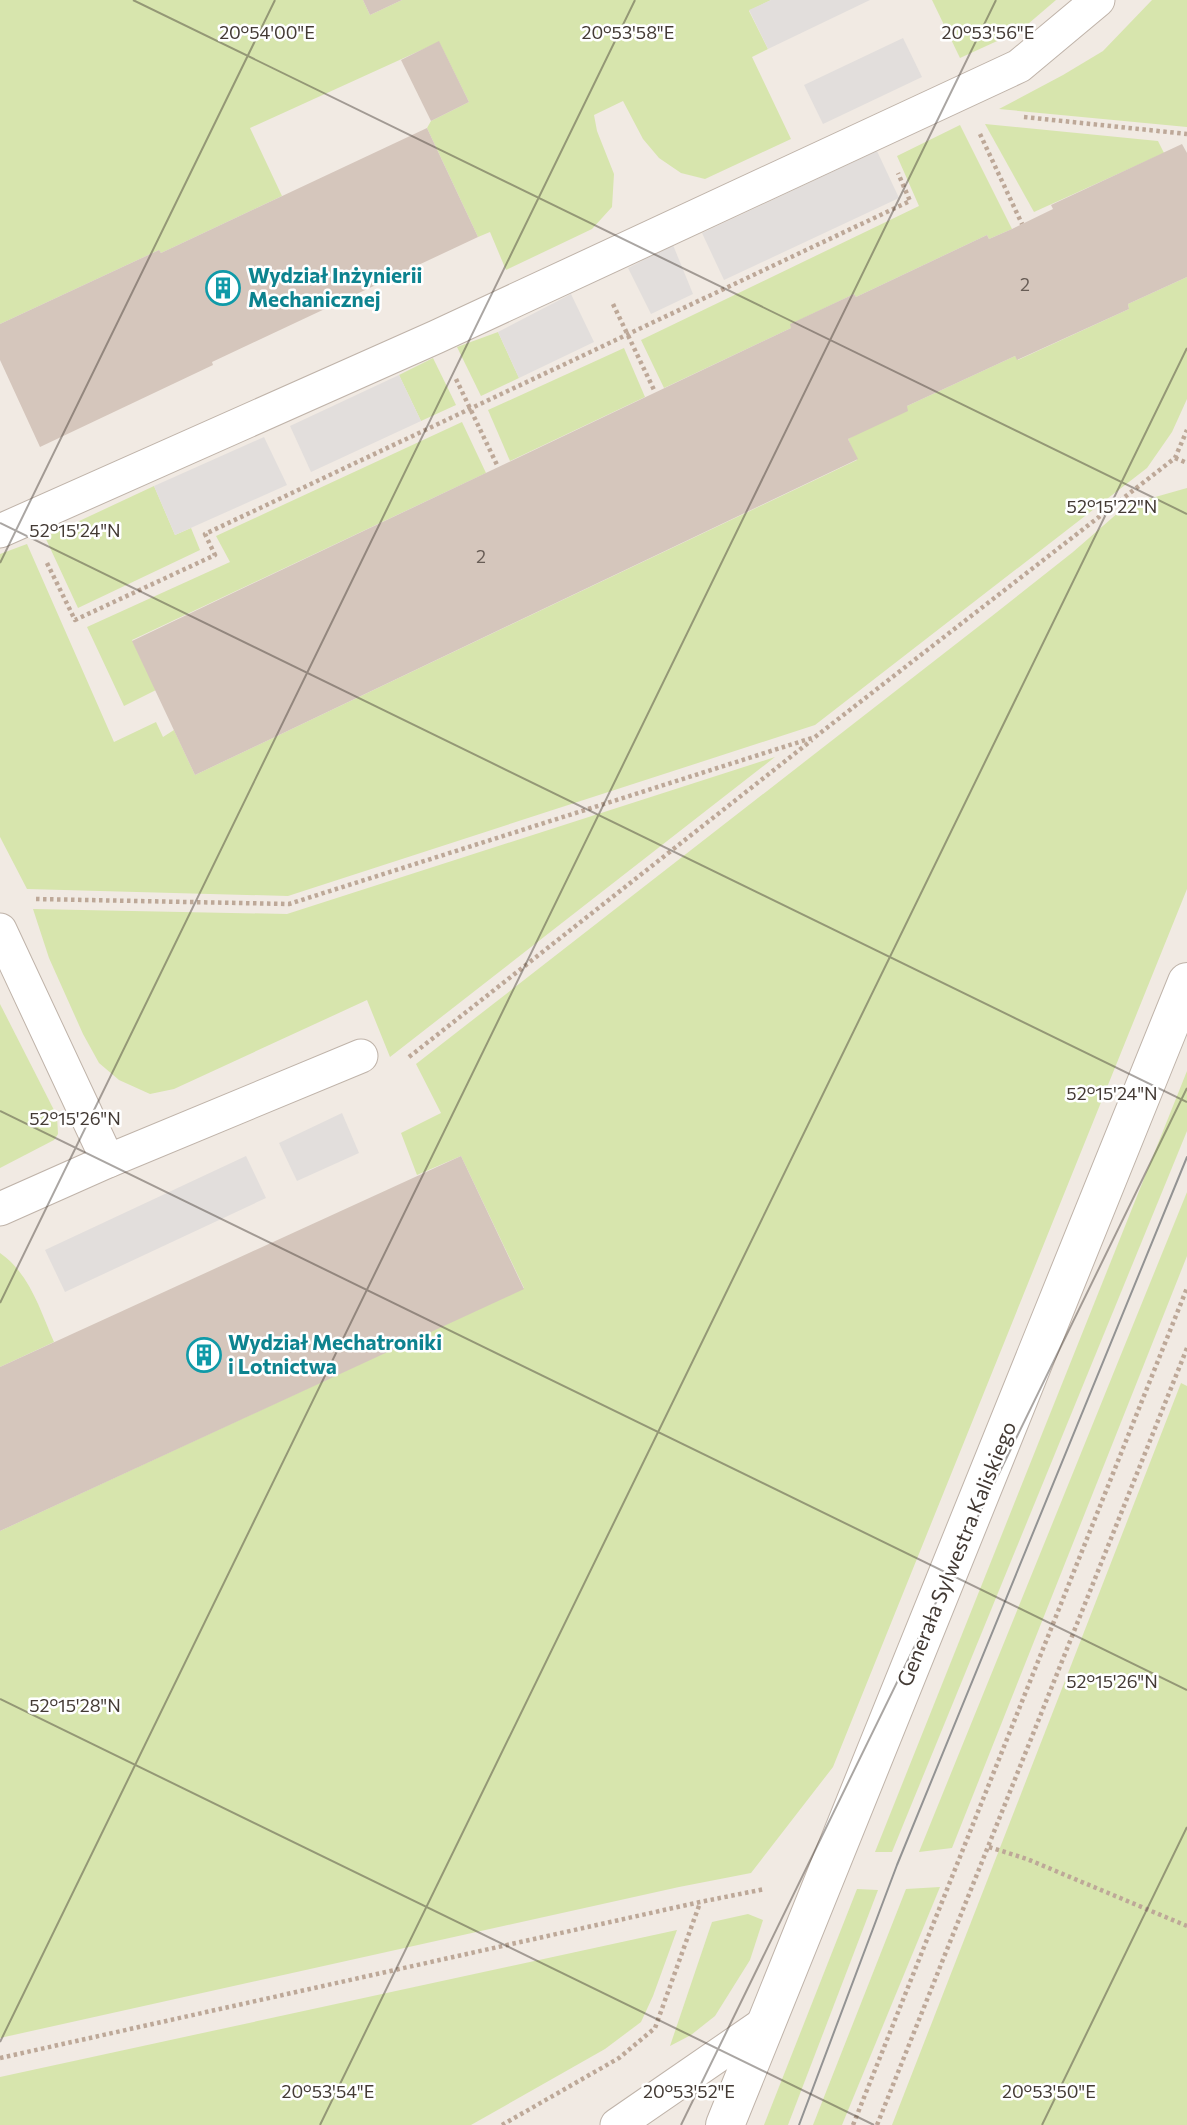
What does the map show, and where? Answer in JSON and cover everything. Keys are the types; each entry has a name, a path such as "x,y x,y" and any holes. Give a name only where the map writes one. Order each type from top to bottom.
{"street":[{"name":"Generała Sylwestra Kaliskiego","path":"725,2125 1187,982"}],"lane":[{"path":"13,525 594,264 966,103 1019,66 1098,0"},
{"path":"0,930 108,1161"},
{"path":"0,1209 361,1056"},
{"path":"617,2125 765,2023"}],"path":[{"path":"966,103 977,112 1187,134"},
{"path":"966,103 1022,224"},
{"path":"13,525 75,620 215,555 205,534 910,201 894,165"},
{"path":"594,264 655,392"},
{"path":"436,337 498,467"},
{"path":"361,1056 388,1067 408,1058 815,737 1121,502 1175,458 1187,430"},
{"path":"1175,458 1187,463"},
{"path":"27,899 289,904 815,737"},
{"path":"852,2125 1187,1288"},
{"path":"877,2125 1187,1348"},
{"path":"989,1847 1027,1859 1187,1926"},
{"path":"0,2058 700,1902 765,1890 769,1880"},
{"path":"502,2125 619,2058 655,2028 700,1902"}],"green space":[{"path":"0,0 363,0 370,15 402,0 771,0 749,11 768,49 752,57 791,139 705,179 681,173 659,158 643,139 623,101 594,115 597,131 614,174 612,207 592,229 506,270 490,232 478,237 427,128 431,121 469,102 439,42 250,128 282,196 0,324"},
{"path":"932,0 1056,0 1021,30 960,58"},
{"path":"1152,0 1187,0 1187,127 999,109 1103,51"},
{"path":"985,124 1158,141 1164,153 1034,212"},
{"path":"960,125 1012,229 989,239 987,235 856,297 854,294 791,324 791,328 664,388 641,340 919,206 897,156"},
{"path":"1187,277 1187,399 1172,432 1147,468 815,725 288,896 27,889 0,837 0,554 27,544 114,742 156,722 163,737 174,730 195,775 857,460 848,439 907,406 1015,356 1018,360 1129,309 1128,304"},
{"path":"498,332 519,378 481,396 457,347"},
{"path":"624,348 645,397 510,461 488,410"},
{"path":"433,358 456,405 421,421 399,375"},
{"path":"462,422 486,473 132,640 156,690 124,706 87,627 230,562 216,536"},
{"path":"154,486 175,535 191,528 200,550 78,608 45,537"},
{"path":"1187,488 1187,889 833,1767 751,1873 0,2038 0,1531 524,1288 461,1156 417,1175 401,1133 441,1113 416,1064 992,616 1127,505"},
{"path":"775,757 390,1057 367,1000 174,1089 150,1094 119,1080 99,1063 49,958 33,909 287,914"},
{"path":"0,1004 57,1116 58,1134 54,1140 0,1168"},
{"path":"1187,1071 1187,1131 892,1852 875,1852"},
{"path":"1187,1192 1187,1256 952,1848 919,1852"},
{"path":"0,1253 27,1282 54,1342 0,1367"},
{"path":"1181,1383 1187,1386 1187,2125 892,2125"},
{"path":"940,1887 842,2125 813,2125 906,1889"},
{"path":"857,1889 878,1890 788,2125 764,2125"},
{"path":"748,1914 763,1920 750,1960 715,2016 691,2035 670,2046 712,1922"},
{"path":"677,1930 641,2022 605,2049 471,2125 0,2125 0,2077"}],"shaded area":[{"path":"771,0 870,0 768,49 749,10"},
{"path":"903,38 922,77 823,124 804,85"},
{"path":"877,151 899,198 724,280 702,233"},
{"path":"673,245 693,294 651,314 628,268"},
{"path":"571,294 594,342 519,378 498,332"},
{"path":"399,375 421,421 311,472 290,426"},
{"path":"264,437 287,485 175,535 154,486"},
{"path":"342,1113 359,1153 297,1181 279,1143"},
{"path":"246,1156 266,1198 65,1292 45,1250"}],"building":[{"path":"363,0 402,0 370,15"},
{"path":"439,41 469,102 431,121 401,60"},
{"name":"Wydział Inżynierii Mechanicznej","path":"427,128 478,237 212,362 213,365 40,447 0,360 0,324 159,250 161,253"},
{"path":"1182,144 1187,153 1187,277 1128,304 1129,309 1017,360 1015,356 907,406 908,411 848,439 858,459 195,775 132,641 791,328 790,324 854,294 856,297 987,235 989,239 1012,229 1053,209 1051,205"},
{"name":"Wydział Mechatroniki i Lotnictwa","path":"461,1156 524,1289 0,1531 0,1367"}],"tram line":[{"path":"799,2125 897,1865 1187,1157"}],"place":[{"name":"Wydział Inżynierii Mechanicznej","path":"223,288"},
{"name":"Wydział Mechatroniki i Lotnictwa","path":"204,1355"}]}
